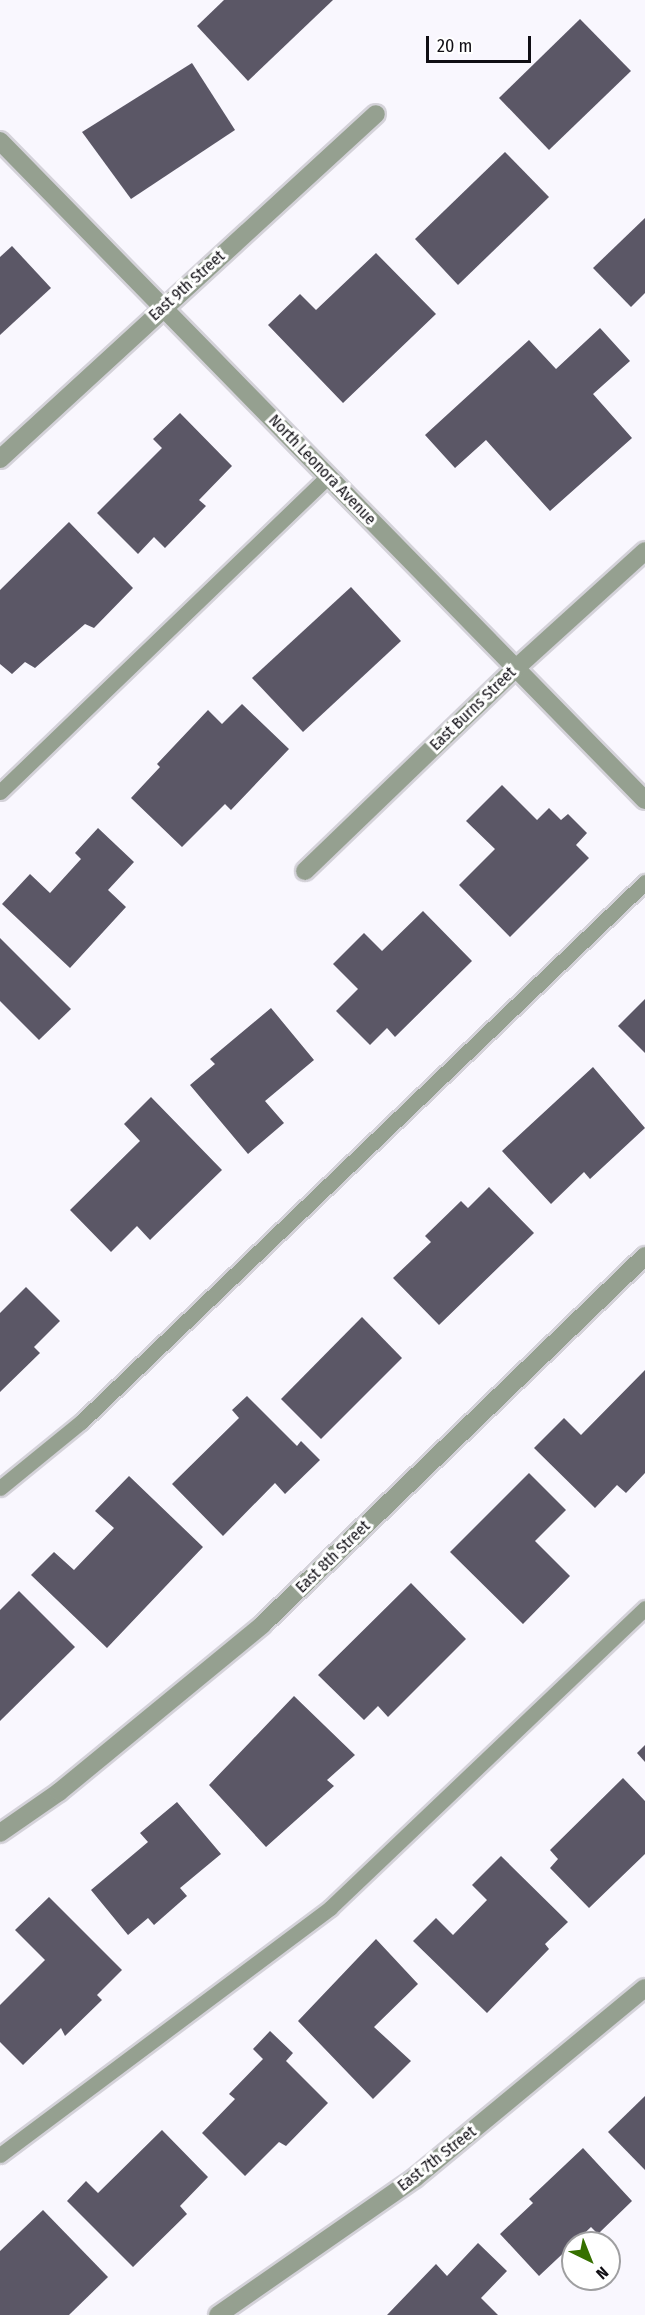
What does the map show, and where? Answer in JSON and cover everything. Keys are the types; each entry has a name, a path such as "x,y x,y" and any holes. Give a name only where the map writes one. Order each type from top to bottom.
{"street":[{"name":"East 9th Street","path":"0,459 376,114"},
{"name":"North Leonora Avenue","path":"0,141 645,800"},
{"name":"East Burns Street","path":"305,871 516,668 645,551"},
{"name":"East 8th Street","path":"0,1833 59,1792 262,1625 645,1256"},
{"name":"East 7th Street","path":"218,2315 415,2178 645,1988"}],"lane":[{"path":"0,792 328,476"},
{"path":"0,1488 81,1422 645,882"},
{"path":"0,2155 330,1908 645,1608"}],"building":[{"path":"224,0 333,0 248,81 197,26"},
{"path":"580,19 631,71 549,150 499,98"},
{"path":"192,63 235,130 131,199 82,132"},
{"path":"505,152 549,197 458,285 415,239"},
{"path":"645,218 645,293 631,307 593,268"},
{"path":"12,246 51,288 0,335 0,257"},
{"path":"376,253 436,314 343,403 268,325 300,294 316,310"},
{"path":"600,328 630,361 593,394 632,438 550,511 486,440 455,468 425,435 529,340 556,369"},
{"path":"180,413 232,466 199,500 206,506 165,548 154,537 138,554 97,513 162,448 153,439"},
{"path":"69,522 133,588 94,628 85,624 35,668 25,662 12,674 0,664 0,590"},
{"path":"351,587 401,641 303,732 252,678"},
{"path":"242,704 289,749 231,810 225,804 182,847 131,798 160,767 157,764 208,710 222,724"},
{"path":"502,785 537,820 549,808 561,820 568,814 587,833 576,845 589,858 510,937 459,885 495,849 466,821"},
{"path":"98,828 134,862 108,890 126,907 70,968 2,904 30,874 50,893 81,859 75,853"},
{"path":"423,911 472,961 395,1037 387,1028 370,1045 336,1011 358,989 333,964 364,933 382,951"},
{"path":"0,938 71,1009 39,1040 0,1001"},
{"path":"645,999 645,1053 618,1026"},
{"path":"271,1008 314,1060 265,1101 284,1123 248,1154 190,1085 215,1064 210,1059"},
{"path":"593,1067 645,1128 590,1179 584,1172 551,1204 502,1151"},
{"path":"151,1097 222,1170 150,1240 137,1226 111,1252 70,1210 140,1141 124,1124"},
{"path":"489,1187 534,1233 439,1325 393,1278 431,1242 425,1236 461,1201 468,1208"},
{"path":"26,1287 60,1321 34,1347 40,1353 0,1392 0,1313"},
{"path":"362,1317 402,1358 321,1439 281,1399"},
{"path":"645,1370 645,1473 626,1493 617,1485 595,1508 534,1448 564,1418 581,1435"},
{"path":"247,1396 297,1446 301,1441 320,1460 285,1494 275,1483 223,1536 172,1484 239,1418 232,1410"},
{"path":"529,1473 566,1510 535,1541 570,1576 523,1624 450,1552"},
{"path":"129,1476 203,1547 107,1648 31,1575 54,1552 74,1570 114,1528 95,1511"},
{"path":"411,1583 466,1639 388,1717 378,1706 364,1720 318,1675"},
{"path":"19,1591 75,1647 0,1721 0,1610"},
{"path":"294,1696 355,1755 327,1780 334,1786 266,1847 209,1785"},
{"path":"645,1745 645,1762 637,1753"},
{"path":"623,1778 645,1801 645,1854 589,1908 550,1868 558,1859 550,1850"},
{"path":"177,1802 221,1854 180,1888 187,1896 154,1925 148,1918 128,1935 91,1890 148,1842 140,1833"},
{"path":"501,1856 568,1922 545,1944 549,1949 487,2013 413,1941 436,1918 453,1935 487,1900 472,1885"},
{"path":"49,1897 122,1970 97,1995 102,2000 65,2036 61,2028 23,2065 0,2042 0,2005 45,1960 15,1930"},
{"path":"376,1939 418,1984 374,2027 411,2061 373,2099 298,2021"},
{"path":"270,2031 293,2053 286,2061 328,2103 286,2146 279,2142 245,2176 202,2133 235,2099 229,2094 263,2059 253,2049"},
{"path":"645,2096 645,2170 608,2132"},
{"path":"162,2130 208,2177 180,2206 187,2214 133,2267 67,2201 86,2181 98,2193"},
{"path":"583,2148 632,2201 601,2231 595,2231 591,2227 587,2231 561,2231 561,2255 539,2276 500,2234 533,2203 529,2199"},
{"path":"43,2210 108,2277 69,2315 0,2315 0,2251"},
{"path":"478,2243 507,2271 481,2298 498,2315 387,2315 436,2264 447,2276"}]}
